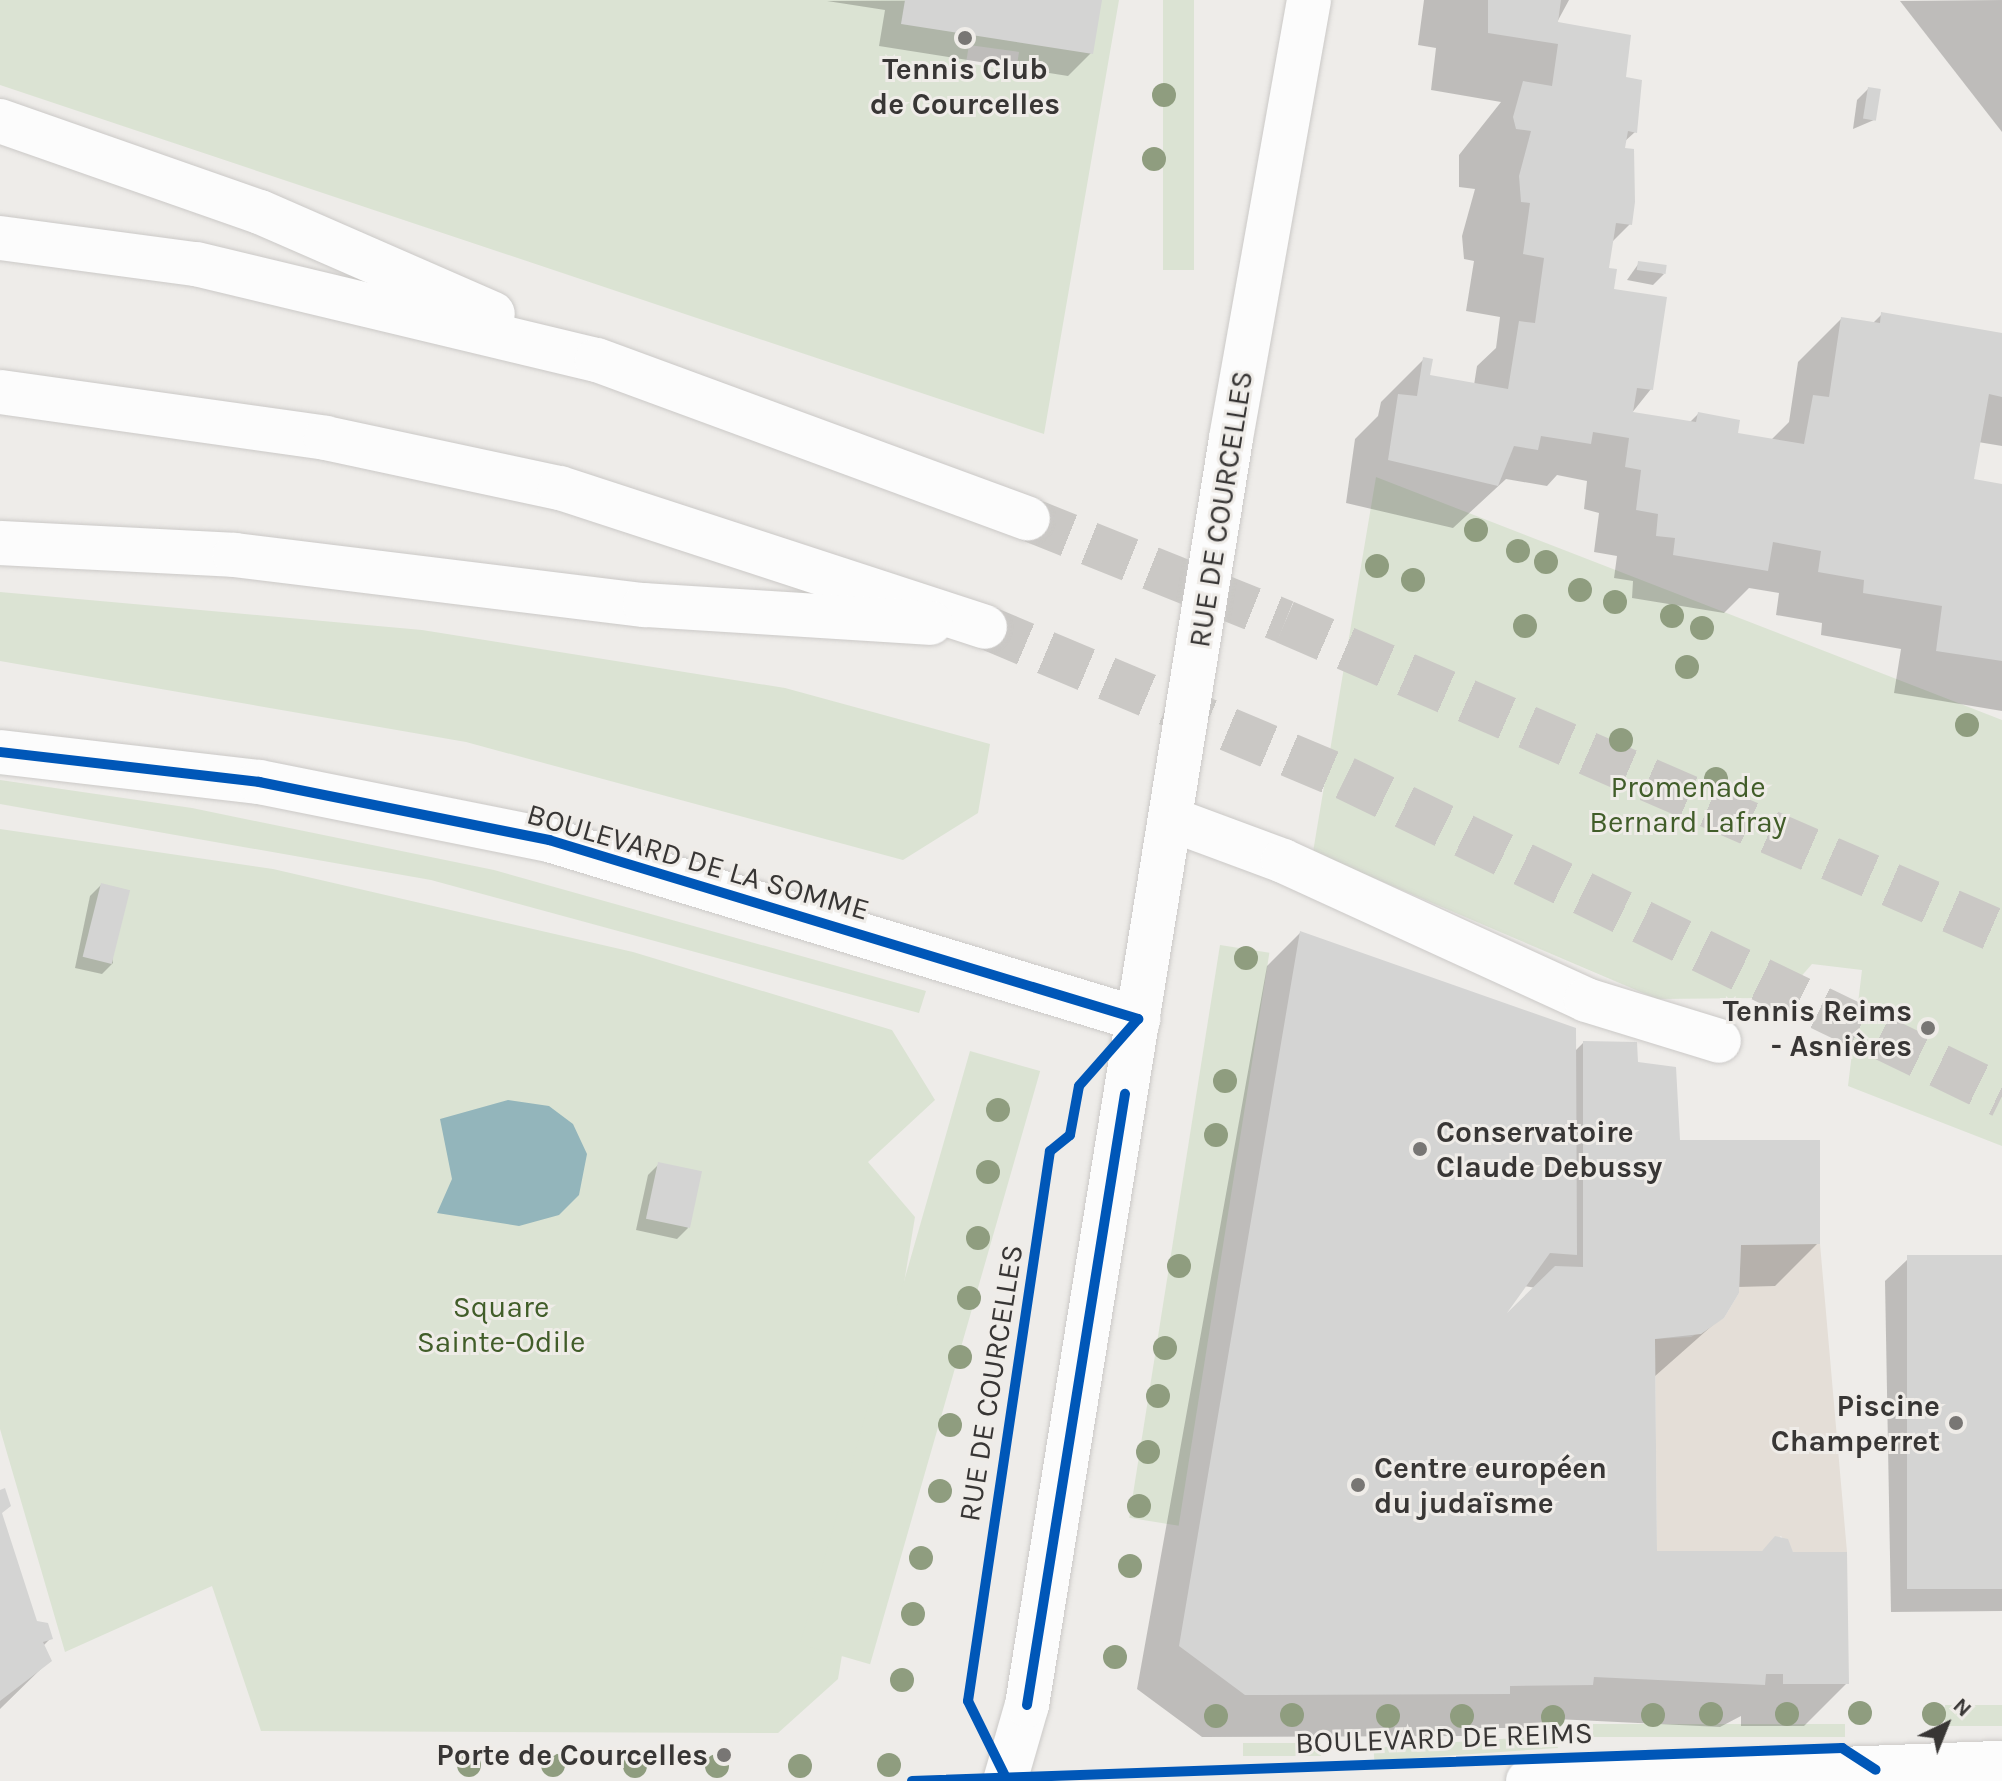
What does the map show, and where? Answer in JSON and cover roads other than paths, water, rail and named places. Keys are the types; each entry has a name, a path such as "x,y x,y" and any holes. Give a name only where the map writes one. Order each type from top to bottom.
{"main road":[{"name":"RUE DE COURCELLES","path":"1005,1781 1027,1705 1173,820 1231,438 1309,0"},
{"path":"0,121 260,212 597,360 1028,519"},
{"path":"0,238 196,264 597,360"},
{"path":"0,392 326,438 560,488 985,627 645,605 235,555 0,543"},
{"name":"BOULEVARD DE LA SOMME","path":"0,752 259,782 549,840 1138,1019"},
{"path":"1173,820 1283,861 1586,1000 1719,1041"},
{"name":"BOULEVARD DE REIMS","path":"1528,1781 2002,1763"}],"water":[{"path":"508,1100 549,1106 573,1124 587,1154 579,1195 559,1215 519,1226 437,1213 452,1179 440,1119"}],"tunnel":[{"path":"1028,519 1285,622 2002,933"},
{"path":"985,627 1345,778 2002,1096"}],"place":[{"name":"Tennis Club de Courcelles","path":"965,38"},
{"name":"Tennis Reims - Asnières","path":"1928,1028"},
{"name":"Conservatoire Claude Debussy","path":"1420,1149"},
{"name":"Piscine Champerret","path":"1956,1423"},
{"name":"Centre européen du judaïsme","path":"1358,1485"},
{"name":"Porte de Courcelles","path":"724,1755"}],"park label":[{"name":"Promenade Bernard Lafray","path":"1688,804"},
{"name":"Square Sainte-Odile","path":"501,1324"}]}
